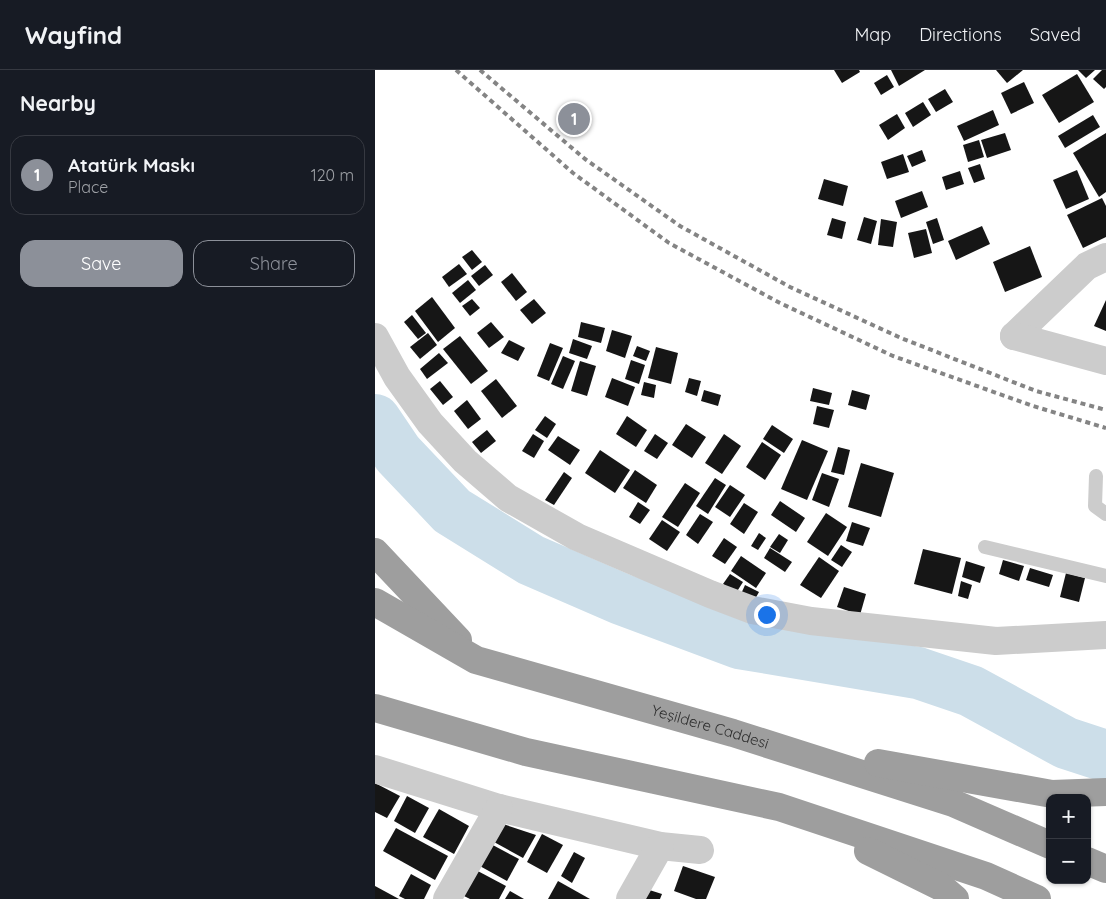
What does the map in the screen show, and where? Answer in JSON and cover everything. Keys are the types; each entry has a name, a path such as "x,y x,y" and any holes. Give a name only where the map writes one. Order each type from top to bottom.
{"highway":[{"path":"375,552 476,660"},
{"name":"Yeşildere Caddesi","path":"375,602 476,660 733,734 953,803 1046,843"},
{"path":"375,708 526,752 779,807 986,876 1037,899"},
{"path":"733,734 907,769 1053,794 1106,792"},
{"path":"779,807 941,887 955,899"},
{"path":"1091,863 1106,869"}],"street":[{"path":"1106,257 1087,266 1014,336 1106,361"},
{"path":"375,337 397,377 430,423 465,461 508,498 577,537 703,591 752,610 811,621 915,633 996,641 1106,635"},
{"path":"375,769 499,808 660,846 700,850"},
{"path":"447,899 499,808"},
{"path":"629,899 660,846"}],"lane":[{"path":"1096,476 1095,506 1106,514"},
{"path":"985,547 1106,576"}],"building":[{"path":"834,70 859,70 860,72 842,83"},
{"path":"891,70 925,70 899,86"},
{"path":"996,70 1023,70 1007,83"},
{"path":"1078,70 1095,70 1086,78"},
{"path":"1102,70 1106,70 1106,87 1104,89 1093,79"},
{"path":"1077,74 1094,102 1059,123 1042,95"},
{"path":"887,75 894,87 881,95 874,83"},
{"path":"1024,82 1034,103 1011,114 1001,93"},
{"path":"945,89 953,102 936,112 928,99"},
{"path":"923,102 931,115 913,127 905,113"},
{"path":"993,110 999,125 964,141 957,126"},
{"path":"897,114 905,128 888,140 879,125"},
{"path":"1093,115 1100,127 1065,148 1058,136"},
{"path":"1005,133 1011,150 987,158 981,140"},
{"path":"1106,133 1106,192 1099,197 1073,153"},
{"path":"979,140 984,157 968,162 963,145"},
{"path":"922,150 926,161 912,167 907,156"},
{"path":"903,154 909,172 887,179 881,162"},
{"path":"980,164 985,179 974,183 968,168"},
{"path":"1077,170 1089,199 1066,209 1053,180"},
{"path":"960,171 964,184 946,190 942,177"},
{"path":"824,179 848,186 843,206 818,199"},
{"path":"922,191 928,207 901,218 895,201"},
{"path":"1102,198 1106,206 1106,237 1083,248 1067,215"},
{"path":"864,217 877,221 871,244 857,240"},
{"path":"832,218 846,222 842,239 827,235"},
{"path":"937,218 944,240 933,244 926,222"},
{"path":"881,219 897,222 893,247 878,245"},
{"path":"982,226 990,244 956,260 948,241"},
{"path":"926,229 932,253 914,258 908,233"},
{"path":"1030,246 1042,277 1005,292 993,262"},
{"path":"472,250 482,262 472,270 462,257"},
{"path":"459,264 467,274 449,287 442,277"},
{"path":"485,265 493,275 479,286 471,276"},
{"path":"512,273 527,292 516,301 501,282"},
{"path":"468,280 476,290 460,303 452,293"},
{"path":"432,297 455,328 438,342 415,311"},
{"path":"472,299 480,308 470,316 462,306"},
{"path":"534,299 546,313 532,324 520,310"},
{"path":"1106,300 1106,331 1094,326"},
{"path":"412,315 426,333 418,339 404,322"},
{"path":"491,322 504,337 489,348 477,333"},
{"path":"581,322 605,328 601,343 578,337"},
{"path":"612,330 632,336 625,358 606,351"},
{"path":"428,333 437,345 420,359 410,347"},
{"path":"460,336 488,371 471,384 443,349"},
{"path":"573,339 592,346 587,359 569,353"},
{"path":"509,340 525,348 518,361 501,353"},
{"path":"550,343 563,348 549,381 537,376"},
{"path":"637,346 650,351 646,361 633,356"},
{"path":"656,347 678,353 671,384 648,378"},
{"path":"439,353 448,363 427,379 420,369"},
{"path":"563,356 575,361 563,389 551,384"},
{"path":"631,360 645,365 639,384 625,379"},
{"path":"580,361 596,366 587,396 571,391"},
{"path":"612,378 635,387 628,406 605,397"},
{"path":"689,378 701,381 697,396 685,392"},
{"path":"496,379 517,406 502,418 481,391"},
{"path":"440,381 453,397 443,405 430,389"},
{"path":"644,382 656,385 654,398 641,395"},
{"path":"813,388 832,393 829,405 810,401"},
{"path":"704,390 721,395 718,406 701,401"},
{"path":"852,390 870,395 866,410 848,405"},
{"path":"467,400 481,419 468,429 454,411"},
{"path":"817,406 834,410 829,428 813,424"},
{"path":"545,416 556,424 547,438 535,430"},
{"path":"627,416 647,430 636,447 616,434"},
{"path":"686,424 706,437 692,458 672,445"},
{"path":"772,425 793,439 784,453 763,439"},
{"path":"487,430 496,441 481,453 472,442"},
{"path":"533,434 544,441 534,458 522,451"},
{"path":"655,434 668,443 657,459 644,451"},
{"path":"724,434 741,446 722,474 705,463"},
{"path":"558,436 580,450 570,465 548,450"},
{"path":"802,440 828,451 807,500 781,489"},
{"path":"762,442 781,455 765,480 746,467"},
{"path":"838,447 850,450 844,475 831,472"},
{"path":"600,450 630,470 615,493 585,473"},
{"path":"861,463 894,473 881,517 848,507"},
{"path":"635,470 657,485 646,503 623,488"},
{"path":"564,472 572,478 554,505 545,500"},
{"path":"822,473 839,479 829,507 812,500"},
{"path":"715,478 726,485 708,514 696,506"},
{"path":"685,483 700,493 678,527 662,517"},
{"path":"730,485 745,495 730,517 715,507"},
{"path":"780,501 805,518 796,532 771,515"},
{"path":"638,502 650,510 640,524 629,517"},
{"path":"744,503 758,512 744,534 730,524"},
{"path":"826,513 847,527 828,556 807,542"},
{"path":"700,514 713,522 698,544 686,535"},
{"path":"662,520 680,532 667,551 649,539"},
{"path":"852,522 870,528 863,546 846,541"},
{"path":"759,533 766,538 758,550 751,546"},
{"path":"779,534 788,540 780,553 770,547"},
{"path":"724,538 737,547 725,564 712,556"},
{"path":"841,545 852,552 842,567 831,560"},
{"path":"770,548 792,562 785,572 764,558"},
{"path":"923,549 961,558 952,594 914,584"},
{"path":"741,556 766,573 756,588 731,571"},
{"path":"819,557 839,571 821,598 800,585"},
{"path":"1003,560 1024,566 1019,581 999,574"},
{"path":"966,561 985,567 980,583 962,577"},
{"path":"1030,568 1053,575 1049,587 1026,580"},
{"path":"1066,573 1085,578 1079,602 1060,597"},
{"path":"730,574 743,582 736,593 723,584"},
{"path":"961,581 972,585 968,599 958,596"},
{"path":"745,585 759,592 754,601 741,594"},
{"path":"844,587 866,594 860,615 837,607"},
{"path":"375,783 400,796 387,818 375,812"},
{"path":"407,796 429,808 415,833 394,821"},
{"path":"439,809 469,826 454,854 423,837"},
{"path":"503,824 536,835 523,858 494,842"},
{"path":"396,828 448,856 435,880 383,851"},
{"path":"542,834 563,845 547,873 527,862"},
{"path":"489,843 519,859 507,881 478,865"},
{"path":"574,852 585,858 572,883 561,876"},
{"path":"683,866 715,877 706,899 696,899 674,891"},
{"path":"474,869 506,886 499,899 470,899 460,894"},
{"path":"411,874 431,885 424,899 405,899 399,896"},
{"path":"558,881 590,899 548,899"},
{"path":"375,886 399,899 375,899"},
{"path":"643,888 662,894 660,899 639,899"},
{"path":"510,891 524,899 505,899"}],"waterway":[{"path":"375,420 398,454 452,511 531,560 621,599 739,643 918,673 971,691 1066,743 1106,756"}],"railway":[{"path":"456,70 573,173 669,243 780,303 893,356 1033,406 1106,428"},
{"path":"480,70 585,159 680,226 790,287 901,338 1036,391 1106,410"}],"place":[{"name":"Atatürk Maskı","path":"574,119"}]}
